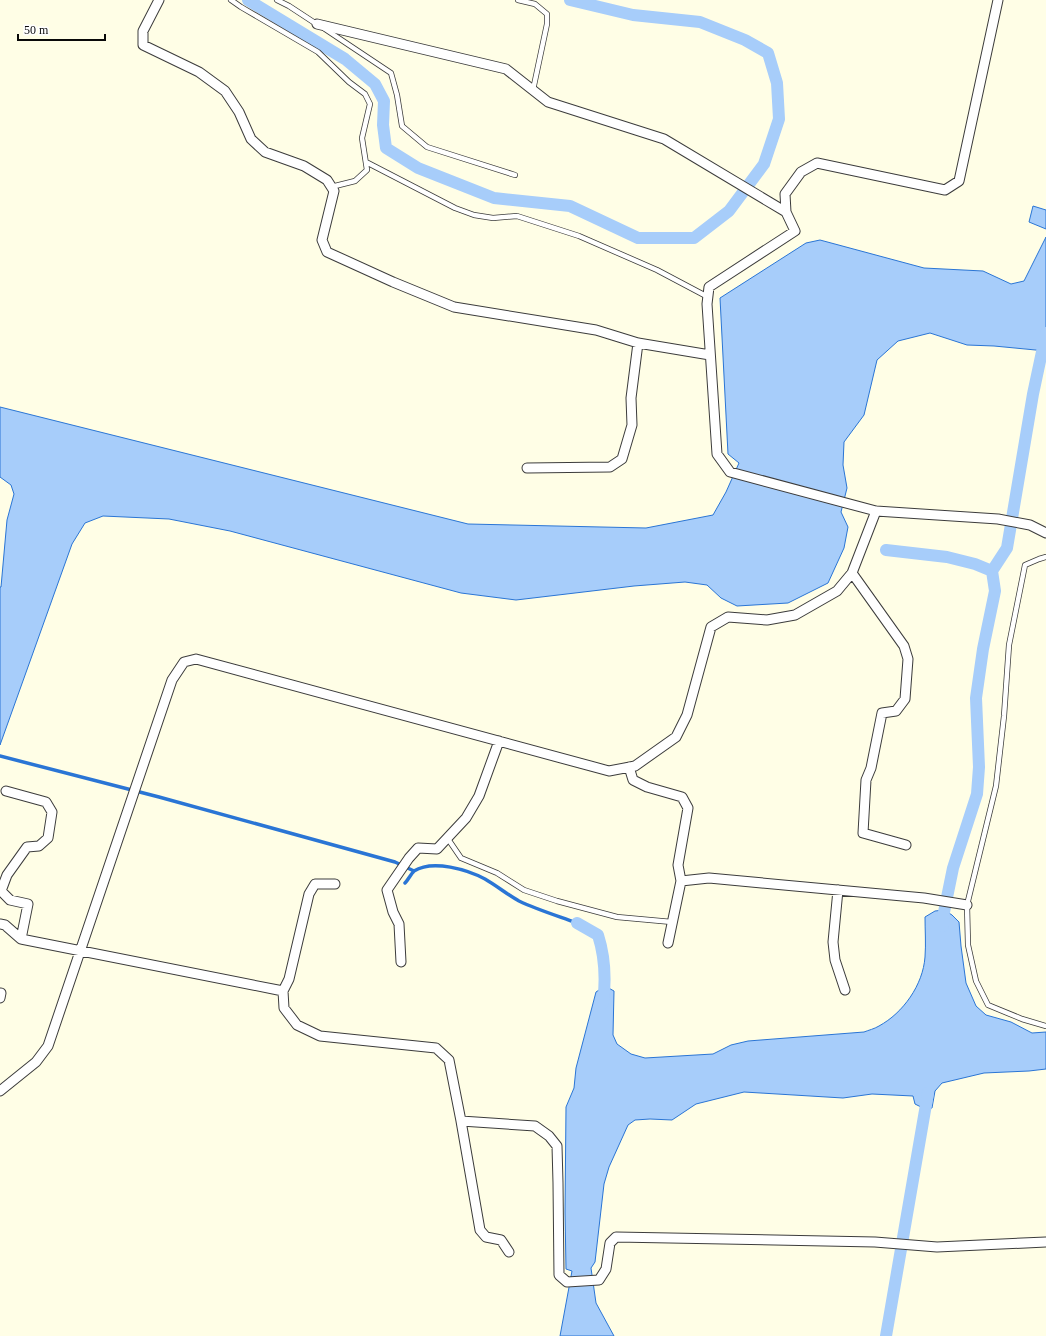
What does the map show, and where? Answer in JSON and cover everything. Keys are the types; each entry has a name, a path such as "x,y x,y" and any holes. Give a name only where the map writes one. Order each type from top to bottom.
{"street":[{"path":"159,0 143,30 143,45 200,72 226,91 239,112 251,138 265,152 304,166 327,180 334,191 322,240 327,252 393,282 454,307 596,330 638,344 710,355"},
{"path":"998,0 959,181 945,190 817,163 801,172 785,194 786,212 795,231 709,287 707,304 717,454 730,472 876,511 998,519 1030,525 1046,533"},
{"path":"317,24 506,69 548,102 664,138 786,212"},
{"path":"526,468 610,467 622,459 632,426 631,398 638,344"},
{"path":"0,1091 36,1062 48,1046 172,680 184,662 196,659 609,771 635,766 676,737 687,716 711,627 728,617 767,620 795,615 837,591 852,573 876,511"},
{"path":"852,573 904,646 908,659 905,699 896,711 882,713 871,768 866,780 863,833 906,845"},
{"path":"401,962 399,924 393,912 387,890 418,848 437,849 448,839 466,818 479,796 499,741"},
{"path":"630,767 633,780 647,787 682,797 688,808 678,865 681,881 668,943"},
{"path":"6,791 46,802 52,812 48,838 39,846 27,847 8,876 1,891 10,900 28,904 21,939"},
{"path":"681,881 709,878 924,898 967,905"},
{"path":"335,884 315,884 309,894 289,979 283,991 284,1008 297,1025 320,1036 436,1048 448,1060 480,1230 486,1237 501,1240 509,1252"},
{"path":"838,890 833,942 835,960 844,990"},
{"path":"0,924 5,925 21,939 283,991"},
{"path":"0,993 0,998"},
{"path":"0,1080 10,1083"},
{"path":"460,1121 535,1126 549,1136 557,1146 559,1275 567,1282 599,1280 606,1269 610,1243 616,1237 877,1242 937,1247 1046,1242"}],"lane":[{"path":"231,0 318,52 349,82 365,94 370,104 362,138 367,170 355,181 331,187"},
{"path":"277,0 289,6 391,73 397,95 402,126 426,147 515,175"},
{"path":"518,0 535,4 547,14 547,24 533,90"},
{"path":"366,162 455,208 474,215 493,218 517,216 579,236 656,270 708,297"},
{"path":"1046,558 1039,559 1025,565 1009,645 1004,716 996,786 967,905 968,945 974,974 988,1005 1022,1019 1046,1026"},
{"path":"448,839 461,858 497,872 524,890 557,901 618,917 672,922"}],"water":[{"path":"1033,206 1046,210 1046,229 1029,222"},
{"path":"1046,237 1046,351 967,345 930,333 898,341 877,360 864,415 844,442 843,465 847,488 841,512 848,527 844,548 828,583 788,603 737,606 721,598 707,585 685,582 634,586 516,600 461,593 230,531 169,519 103,516 85,523 72,544 0,745 0,587 7,520 14,494 11,485 0,477 0,407 468,524 646,528 713,515 726,492 739,463 728,454 720,298 806,243 820,240 924,268 983,271 1011,284 1024,281"},
{"path":"944,910 959,922 966,983 976,1006 986,1015 1011,1022 1032,1033 1046,1032 1046,1069 984,1073 942,1083 935,1091 932,1108 925,1109 915,1104 913,1096 872,1094 843,1098 744,1092 696,1104 672,1120 635,1120 628,1125 609,1167 604,1184 595,1262 591,1268 596,1303 614,1336 560,1336 572,1271 566,1269 566,1107 574,1088 576,1068 596,992 605,986 614,991 613,1035 617,1044 631,1054 645,1058 713,1054 731,1045 748,1041 864,1032 877,1027 896,1014 904,1006 916,988 925,957 925,917 935,911"}],"waterway":[{"path":"248,0 345,59 375,84 384,101 383,125 386,148 418,168 494,198 570,206 638,238 694,238 729,211 764,164 779,119 777,83 768,53 745,40 700,22 633,15 570,0"},
{"path":"992,571 1007,548 1033,394 1046,333"},
{"path":"886,550 947,557 975,564 992,571 995,591 983,649 976,698 979,767 977,794 953,868 943,917 943,926"},
{"path":"0,756 159,797 395,862 414,871"},
{"path":"405,883 414,871 422,868 440,866 460,869 485,879 519,901 577,923"},
{"path":"577,923 598,935 604,969 603,1003"},
{"path":"886,1336 928,1093"}]}
